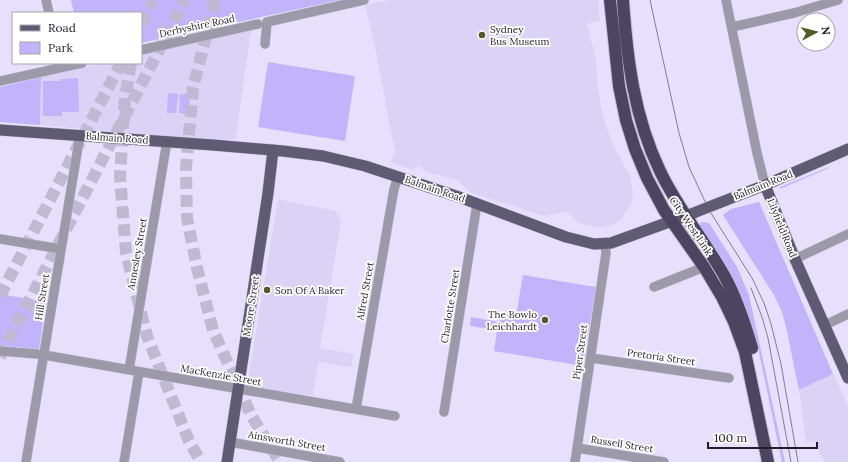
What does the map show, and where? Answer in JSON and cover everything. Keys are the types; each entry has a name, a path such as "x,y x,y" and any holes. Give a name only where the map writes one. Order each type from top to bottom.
{"highway":[{"name":"City West Link","path":"610,0 618,86 635,149 647,178 664,210 704,266 722,297 741,338 768,462"},
{"name":"City West Link","path":"623,0 630,77 646,139 660,172 691,214 731,289 742,317 752,350 777,462"}],"main road":[{"name":"Balmain Road","path":"0,130 167,141 274,150 323,156 353,162 398,177 566,237 588,243 605,244 672,222 765,185 848,149"},
{"name":"Moore Street","path":"227,462 274,150"},
{"name":"Lilyfield Road","path":"765,185 795,259 848,378"}],"street":[{"path":"46,0 49,12"},
{"path":"265,44 267,22 364,0"},
{"name":"Lilyfield Road","path":"726,0 757,153 765,185"},
{"path":"732,27 794,13 838,0"},
{"name":"Derbyshire Road","path":"142,50 258,24"},
{"path":"0,81 61,65 72,64"},
{"name":"Hill Street","path":"26,462 40,355 61,249 80,136"},
{"name":"Annesley Street","path":"129,370 167,141"},
{"name":"Alfred Street","path":"356,409 394,189 398,177"},
{"name":"Charlotte Street","path":"444,412 477,204"},
{"path":"795,259 848,234"},
{"path":"0,239 61,249"},
{"name":"Piper Street","path":"575,462 606,253 605,244"},
{"path":"654,287 704,266"},
{"path":"825,325 848,314"},
{"name":"MacKenzie Street","path":"0,351 40,355 395,416"},
{"name":"Pretoria Street","path":"591,358 729,378"},
{"path":"124,462 139,372"},
{"name":"Ainsworth Street","path":"230,442 340,462"},
{"name":"Russell Street","path":"577,448 664,462"}],"shaded area":[{"path":"389,0 598,0 600,21 587,24 596,59 598,89 604,120 613,145 630,175 633,196 631,205 620,221 600,228 579,223 566,211 544,216 472,193 456,180 426,172 420,166 412,170 390,162 395,152 375,47 365,5"},
{"path":"251,29 236,137 233,140 137,134 40,125 41,77 99,64 142,64 142,54"},
{"path":"278,199 335,211 341,220 320,348 354,354 351,367 318,362 313,396 247,386"},
{"path":"833,374 848,406 848,462 825,462 823,458 821,458 816,441 806,443 799,390"}],"green space":[{"path":"71,0 340,0 142,43 142,12 74,12"},
{"path":"268,62 355,76 345,141 258,127"},
{"path":"41,77 40,125 0,122 0,87"},
{"path":"78,78 79,112 62,112 62,116 43,116 43,81 61,81 61,79"},
{"path":"168,93 178,94 176,113 167,113"},
{"path":"180,94 190,94 189,114 179,113"},
{"path":"829,168 780,189 780,187"},
{"path":"759,202 833,374 799,390 782,312 774,295 723,215 731,209"},
{"path":"701,222 709,223 737,267 749,295 785,462 782,462 757,343 748,313 739,293 699,227"},
{"name":"The Bowlo Leichhardt","path":"523,275 596,287 583,366 494,351 497,330 470,326 471,317 499,322 500,314 516,316"},
{"path":"0,294 46,302 39,349 0,346"}],"tunnel":[{"path":"142,22 153,0"},
{"path":"0,357 185,0"},
{"path":"215,0 193,88 186,168 187,218 197,268 213,330 251,415 280,462"},
{"path":"0,296 120,64"},
{"path":"131,64 125,98 120,176 126,253 147,336 189,441 201,462"}],"tram line":[{"path":"650,0 679,133 689,167 709,210 752,278 764,303 771,324 781,364 798,462"},
{"path":"751,288 768,338 791,462"}],"place":[{"name":"Sydney Bus Museum","path":"482,35"},
{"name":"Son Of A Baker","path":"267,290"},
{"name":"The Bowlo Leichhardt","path":"545,320"}]}
